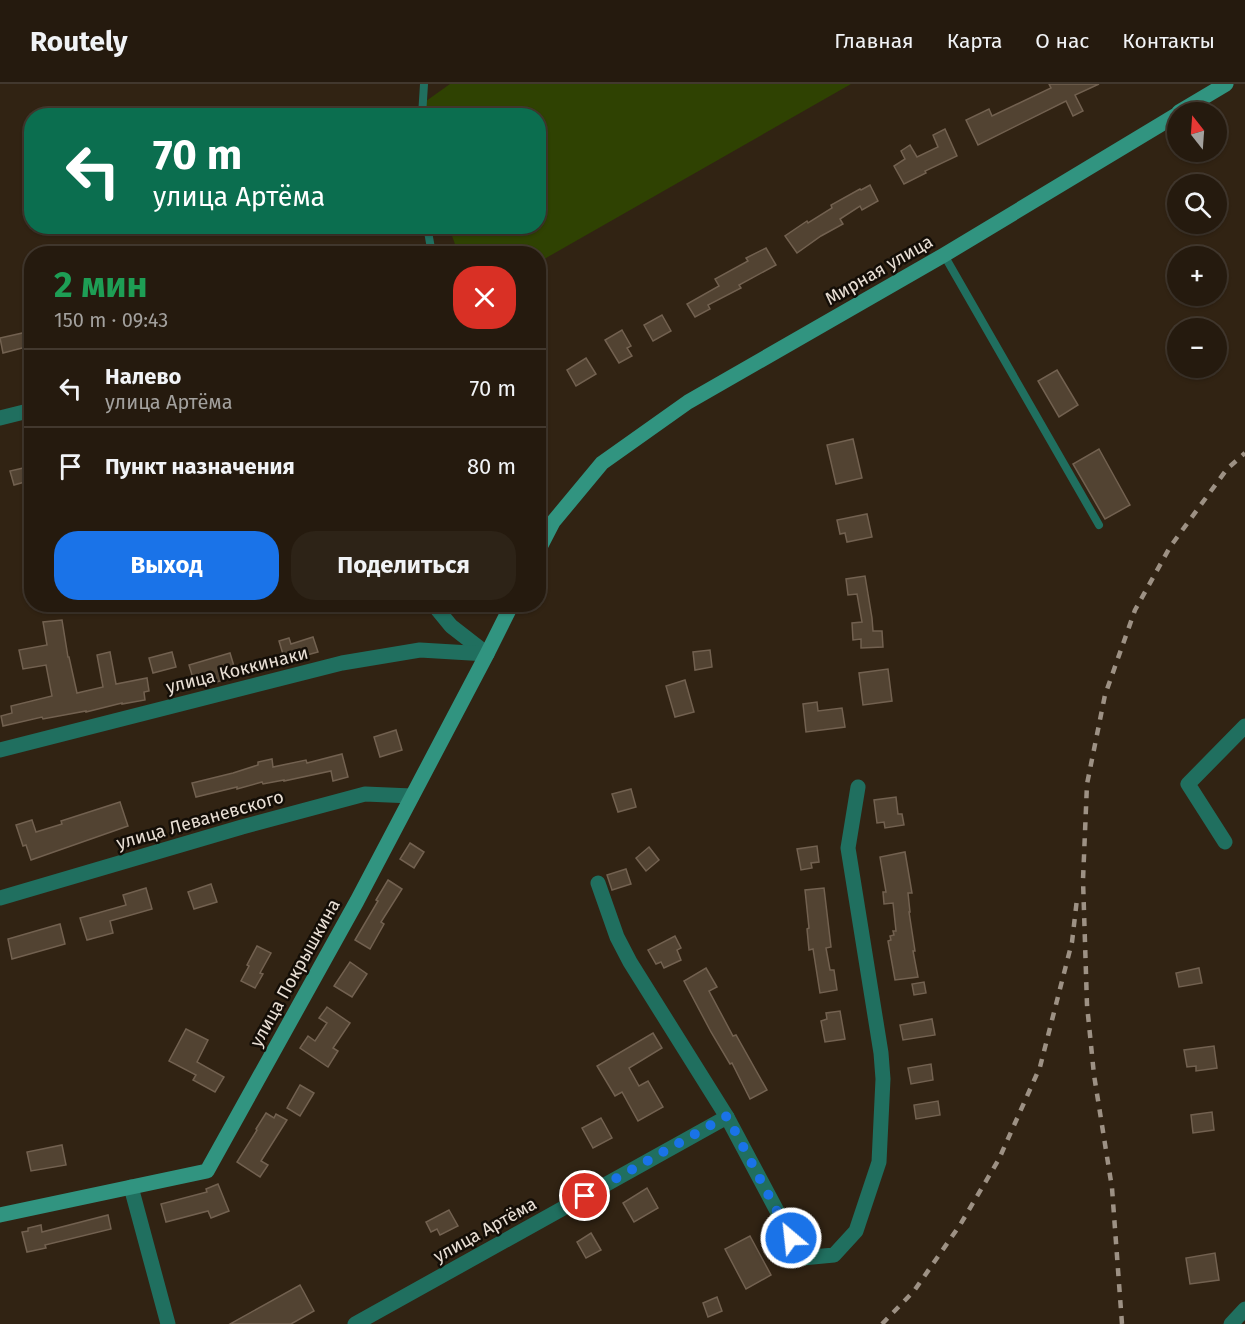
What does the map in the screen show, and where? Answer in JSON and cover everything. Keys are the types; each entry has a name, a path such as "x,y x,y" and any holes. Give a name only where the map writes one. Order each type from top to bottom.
{"street":[{"name":"Мирная улица","path":"1196,102 1226,84"},
{"name":"Мирная улица","path":"549,530 553,522 602,463 688,402 944,255 1167,120"},
{"path":"0,418 24,412"},
{"path":"546,536 549,530"},
{"path":"440,612 451,626 487,654"},
{"name":"улица Покрышкина","path":"0,1215 207,1171 357,901 508,612"},
{"name":"улица Коккинаки","path":"0,750 342,663 420,650 487,654"},
{"path":"1225,842 1188,784 1245,726"},
{"path":"598,883 617,937 630,962 727,1116 802,1258 834,1255 856,1231 879,1162 883,1078 881,1053 848,848 858,787"},
{"name":"улица Леваневского","path":"0,898 242,827 365,794 412,796"},
{"name":"улица Артёма","path":"356,1324 727,1116"},
{"path":"131,1187 168,1324"},
{"path":"1231,1324 1245,1309"}],"lane":[{"path":"422,108 424,84"},
{"path":"944,255 1099,525"},
{"path":"546,524 549,530"}],"green space":[{"path":"450,84 851,84 546,258 546,246 456,246 451,234 546,234 546,108 416,108"}],"building":[{"path":"1049,84 1099,84 1075,95 1083,111 1073,116 1066,101 978,145 966,120 989,109 992,116 1051,88"},
{"path":"945,129 957,156 904,184 894,166 905,159 901,151 910,145 917,157 938,147 933,135"},
{"path":"870,185 878,201 862,210 860,206 840,219 843,224 797,253 785,236 832,208 831,205"},
{"path":"766,248 776,265 739,285 741,288 708,305 710,309 695,317 687,304 719,286 715,279 748,261 746,258"},
{"path":"662,315 671,331 653,341 644,325"},
{"path":"622,330 631,346 627,348 632,356 619,363 605,340"},
{"path":"24,333 24,348 3,353 0,338"},
{"path":"586,358 596,374 576,386 567,370"},
{"path":"1057,370 1078,405 1059,417 1038,381"},
{"path":"853,439 862,478 836,484 827,445"},
{"path":"1099,449 1130,505 1105,519 1073,464"},
{"path":"24,468 24,482 14,485 10,471"},
{"path":"867,514 872,537 847,542 845,533 840,534 837,520"},
{"path":"865,576 873,631 882,631 883,647 861,648 861,639 853,640 852,623 862,622 857,594 848,595 846,579"},
{"path":"62,620 77,693 103,687 97,655 110,652 116,684 147,678 149,691 144,692 145,700 86,712 43,719 42,717 3,726 1,716 12,713 11,706 52,696 46,665 23,669 19,650 47,645 43,622"},
{"path":"313,637 318,652 285,661 279,641 289,638 291,644"},
{"path":"710,650 712,667 695,670 693,652"},
{"path":"172,652 176,667 153,673 149,658"},
{"path":"230,653 237,676 196,688 189,665"},
{"path":"888,669 892,701 863,705 859,673"},
{"path":"685,680 694,712 675,717 666,686"},
{"path":"817,702 818,711 842,708 845,727 806,732 803,704"},
{"path":"396,730 402,750 380,757 374,737"},
{"path":"342,754 348,777 333,781 331,771 284,781 263,784 262,782 196,797 192,783 233,773 258,765 258,762 272,759 273,767 306,760 307,763"},
{"path":"631,789 636,807 618,812 612,794"},
{"path":"896,797 898,814 902,814 904,825 885,828 884,822 877,823 874,800"},
{"path":"120,802 128,826 31,860 26,845 23,846 16,825 32,820 36,832 62,824 61,821"},
{"path":"410,843 424,852 414,868 400,859"},
{"path":"817,846 819,862 811,863 812,868 801,870 797,849"},
{"path":"649,847 659,860 646,871 636,858"},
{"path":"905,852 912,893 908,893 909,912 918,977 895,980 888,941 891,940 890,936 894,935 893,931 896,931 893,903 884,904 883,892 886,892 880,857"},
{"path":"626,869 631,884 612,890 607,875"},
{"path":"388,880 402,889 381,922 384,924 370,949 355,940"},
{"path":"211,884 217,902 194,909 188,892"},
{"path":"146,888 152,909 110,921 113,933 87,940 80,918 126,905 123,895"},
{"path":"824,888 831,947 826,948 830,970 834,970 837,990 820,993 813,949 809,950 805,890"},
{"path":"60,924 65,944 12,959 8,939"},
{"path":"675,936 681,948 677,950 681,960 664,968 661,962 656,964 648,950"},
{"path":"257,946 271,953 255,988 241,981"},
{"path":"350,962 367,974 352,997 334,986"},
{"path":"706,968 717,987 709,991 733,1036 736,1035 767,1090 750,1099 732,1063 730,1064 711,1032 684,981"},
{"path":"1199,968 1202,983 1179,987 1176,973"},
{"path":"924,982 926,993 914,995 912,984"},
{"path":"327,1007 350,1023 333,1048 338,1051 328,1067 300,1048 308,1036 315,1041 327,1023 319,1018"},
{"path":"840,1011 845,1039 825,1042 821,1021 827,1019 826,1013"},
{"path":"932,1019 935,1035 903,1040 900,1025"},
{"path":"186,1029 208,1040 197,1062 224,1077 215,1092 193,1080 196,1075 169,1061"},
{"path":"653,1033 662,1048 629,1068 639,1086 648,1081 663,1107 638,1121 622,1092 615,1096 597,1066"},
{"path":"1214,1046 1217,1068 1196,1071 1196,1066 1187,1067 1184,1050"},
{"path":"931,1064 933,1080 911,1084 908,1068"},
{"path":"300,1085 314,1093 300,1116 287,1108"},
{"path":"938,1101 940,1115 916,1119 914,1105"},
{"path":"1212,1112 1214,1130 1193,1133 1191,1115"},
{"path":"266,1113 274,1118 276,1114 287,1120 261,1161 268,1165 260,1177 237,1162"},
{"path":"601,1118 612,1138 593,1148 582,1128"},
{"path":"62,1145 66,1165 31,1171 27,1152"},
{"path":"218,1184 229,1211 211,1218 208,1211 166,1222 161,1204 207,1192 206,1189"},
{"path":"647,1188 658,1208 634,1222 623,1203"},
{"path":"449,1210 458,1226 440,1235 437,1229 431,1232 426,1222"},
{"path":"108,1215 111,1229 45,1245 46,1248 27,1252 22,1232 28,1231 28,1228 41,1225 42,1232"},
{"path":"591,1233 601,1250 586,1258 577,1242"},
{"path":"750,1236 771,1275 746,1289 725,1249"},
{"path":"1215,1253 1219,1280 1190,1284 1186,1258"},
{"path":"300,1285 314,1311 291,1324 230,1324"},
{"path":"717,1297 722,1311 708,1317 703,1303"}],"railway":[{"path":"1122,1324 1112,1188 1094,1075 1087,1005 1083,880 1087,784 1105,695 1135,610 1170,547 1227,469 1245,453"},
{"path":"882,1324 914,1291 960,1225 999,1159 1040,1067 1072,942 1077,899"}],"route":[{"path":"585,1196 727,1116 791,1238"}]}
